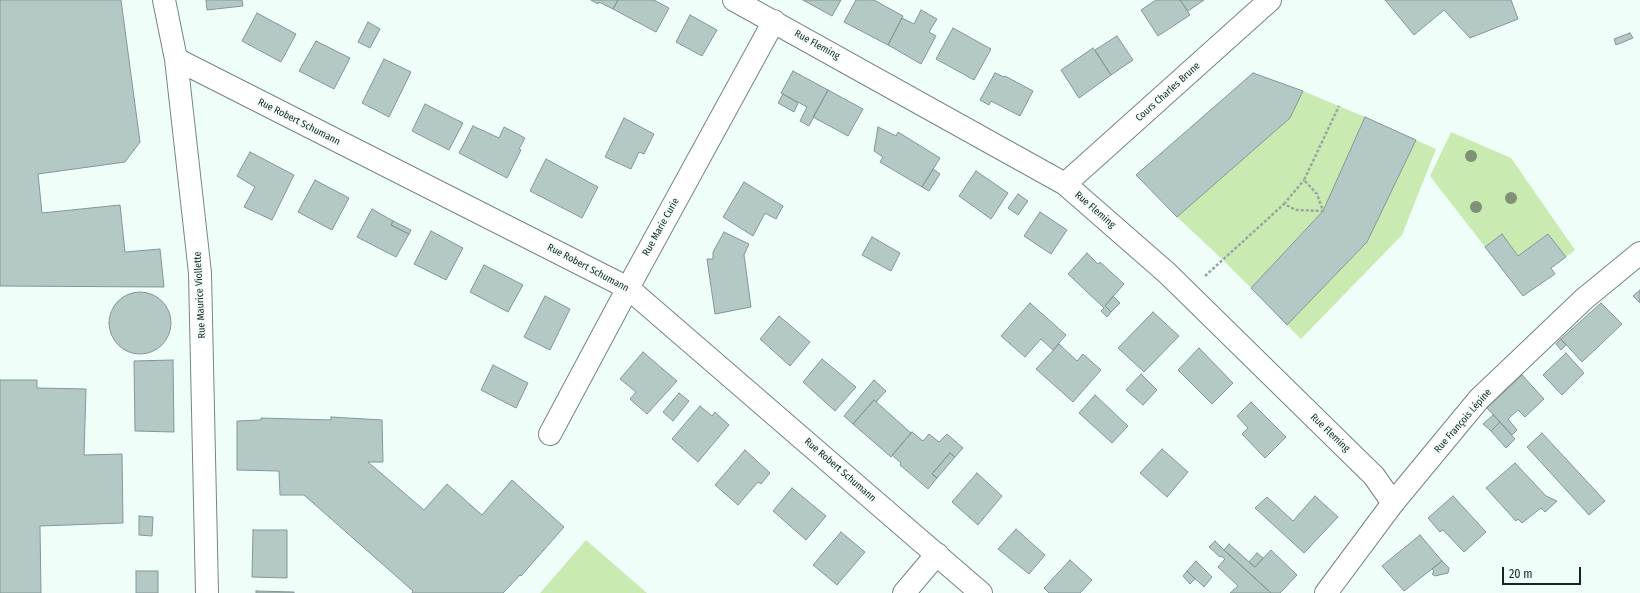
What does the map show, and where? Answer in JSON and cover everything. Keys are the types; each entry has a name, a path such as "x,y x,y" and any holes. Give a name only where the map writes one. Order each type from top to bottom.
{"street":[{"name":"Rue Maurice Viollette","path":"164,0 176,59 200,273 207,593"},
{"name":"Rue Fleming","path":"734,0 1065,184 1167,273 1374,476 1393,503"},
{"name":"Cours Charles Brune","path":"1065,184 1270,0"},
{"name":"Rue Marie Curie","path":"550,434 774,21"},
{"name":"Rue Robert Schumann","path":"176,59 628,288 981,593"},
{"name":"Rue François Lépine","path":"1326,593 1393,503 1479,399 1584,299 1640,253"},
{"path":"904,593 937,554"}],"path":[{"path":"1187,293 1284,204 1304,180 1339,106"},
{"path":"1284,204 1296,210 1323,211 1317,194 1304,180"}],"green space":[{"path":"1303,91 1365,117 1323,211 1251,288 1177,217 1290,118"},
{"path":"1451,132 1511,158 1575,250 1566,257 1548,234 1518,256 1502,235 1485,247 1430,176"},
{"path":"1416,140 1436,149 1402,235 1301,339 1287,325 1367,242"},
{"path":"586,540 647,593 540,593"}],"building":[{"path":"0,0 121,0 140,142 125,162 38,174 42,213 120,205 125,252 160,249 164,287 0,286"},
{"path":"206,0 242,0 243,6 207,10"},
{"path":"591,0 618,0 613,9"},
{"path":"618,0 654,0 669,8 656,32 613,9"},
{"path":"803,0 841,0 832,16"},
{"path":"856,0 874,0 903,16 888,45 844,22"},
{"path":"1156,0 1180,0 1190,15 1158,36 1141,10"},
{"path":"1180,0 1204,0 1188,11"},
{"path":"1385,0 1511,0 1518,19 1470,38 1444,10 1414,35"},
{"path":"921,10 937,19 929,32 936,36 921,64 888,45 902,18 914,24"},
{"path":"257,13 296,34 281,62 242,41"},
{"path":"690,15 717,30 702,56 676,42"},
{"path":"368,22 380,29 370,48 358,42"},
{"path":"953,28 991,49 974,80 936,59"},
{"path":"1630,33 1633,38 1616,45 1614,39"},
{"path":"1117,36 1133,60 1111,75 1095,50"},
{"path":"316,41 350,58 334,89 299,71"},
{"path":"1093,48 1111,75 1079,98 1061,70"},
{"path":"384,59 411,72 389,117 362,103"},
{"path":"793,71 828,90 809,126 800,121 807,107 781,93"},
{"path":"995,73 1004,77 1005,76 1033,91 1020,116 991,101 989,105 980,100"},
{"path":"1253,73 1303,91 1290,118 1177,217 1136,175"},
{"path":"828,90 863,109 848,136 813,117"},
{"path":"783,94 798,103 794,112 778,103"},
{"path":"425,104 463,123 449,150 412,131"},
{"path":"1365,117 1416,140 1367,242 1287,325 1251,288 1323,211"},
{"path":"624,118 654,134 644,154 639,152 631,169 605,157"},
{"path":"473,126 499,138 504,127 525,138 519,149 521,150 507,178 459,153"},
{"path":"878,127 896,136 898,132 940,158 922,187 880,162 883,157 874,151"},
{"path":"250,152 294,175 272,220 244,207 255,187 237,176"},
{"path":"546,159 598,187 582,218 530,191"},
{"path":"933,169 940,174 929,191 922,187"},
{"path":"976,171 1008,193 991,219 959,196"},
{"path":"315,180 349,198 332,230 298,212"},
{"path":"744,182 783,206 776,219 765,213 753,236 723,217"},
{"path":"1018,194 1028,201 1018,215 1008,208"},
{"path":"372,209 393,221 391,225 409,234 396,257 357,237"},
{"path":"1040,212 1067,230 1051,254 1024,236"},
{"path":"393,221 411,230 409,234 391,225"},
{"path":"431,231 463,248 446,280 414,264"},
{"path":"724,232 749,244 744,255 751,307 715,314 707,259 713,259 713,252"},
{"path":"1502,234 1518,256 1548,234 1566,257 1551,268 1555,274 1523,296 1485,247"},
{"path":"872,237 900,253 891,271 862,255"},
{"path":"1087,253 1098,264 1100,262 1124,284 1105,306 1111,312 1107,317 1101,311 1104,308 1068,274"},
{"path":"484,265 523,285 508,312 470,292"},
{"path":"1640,290 1640,303 1633,296"},
{"path":"140,292 152,294 162,301 169,311 171,323 169,335 162,345 152,352 140,354 128,352 118,345 111,335 109,323 111,311 118,301 128,294"},
{"path":"545,296 570,309 550,350 524,337"},
{"path":"1113,296 1120,303 1111,312 1105,306"},
{"path":"1030,303 1066,335 1053,350 1041,339 1025,357 1001,336"},
{"path":"1601,303 1622,324 1582,362 1561,339"},
{"path":"1153,312 1179,336 1144,372 1118,348"},
{"path":"779,316 810,342 790,366 760,339"},
{"path":"1561,339 1566,345 1561,350 1556,344"},
{"path":"1059,344 1077,361 1083,354 1101,370 1073,402 1036,369"},
{"path":"1199,348 1233,383 1212,404 1178,370"},
{"path":"643,352 677,381 647,414 630,399 636,392 620,379"},
{"path":"1566,353 1584,373 1562,395 1543,375"},
{"path":"822,359 856,387 835,411 803,382"},
{"path":"173,360 174,432 135,431 134,361"},
{"path":"493,365 528,383 516,408 481,390"},
{"path":"1141,374 1157,390 1143,405 1126,390"},
{"path":"1522,375 1544,399 1525,417 1518,410 1508,419 1517,430 1512,435 1487,408"},
{"path":"0,380 37,380 37,388 86,389 84,455 122,454 123,523 40,526 41,593 0,593"},
{"path":"874,380 886,391 876,402 874,400 853,424 844,416"},
{"path":"679,393 689,401 673,421 663,412"},
{"path":"1095,395 1128,426 1112,443 1079,413"},
{"path":"874,400 911,433 891,457 853,424"},
{"path":"1251,402 1286,437 1265,458 1242,434 1248,428 1237,416"},
{"path":"700,406 712,416 715,412 729,425 698,462 672,439"},
{"path":"1493,415 1500,422 1491,431 1483,424"},
{"path":"331,417 382,420 383,462 368,462 424,510 447,484 482,515 512,480 564,527 521,576 520,575 503,593 412,593 413,591 304,495 280,495 279,471 237,470 237,421 261,420 261,418 331,420"},
{"path":"1500,422 1515,439 1506,448 1491,431"},
{"path":"912,432 923,441 929,434 939,442 947,434 963,448 955,457 950,453 932,474 937,478 928,489 900,465 901,463 892,455"},
{"path":"1542,433 1605,501 1589,515 1527,447"},
{"path":"1162,449 1188,472 1167,497 1140,473"},
{"path":"745,450 770,473 761,484 758,482 738,505 715,485"},
{"path":"950,453 955,457 937,478 932,474"},
{"path":"1515,463 1546,496 1557,501 1545,512 1541,508 1522,523 1518,519 1516,521 1486,488"},
{"path":"977,473 1002,496 978,525 952,502"},
{"path":"792,488 826,516 806,540 773,511"},
{"path":"1315,496 1338,517 1304,553 1255,508 1267,497 1293,521"},
{"path":"1453,496 1486,532 1464,552 1443,530 1440,532 1428,518"},
{"path":"139,516 153,517 152,536 139,535"},
{"path":"1016,529 1045,555 1029,574 998,549"},
{"path":"253,530 287,530 287,578 252,577"},
{"path":"841,532 865,552 837,585 813,565"},
{"path":"1420,535 1442,561 1404,591 1382,566"},
{"path":"1215,541 1271,593 1230,593 1238,586 1218,567 1225,559 1221,556 1220,557 1209,547"},
{"path":"1229,544 1255,567 1271,550 1297,575 1280,593 1271,593 1224,550"},
{"path":"1257,553 1263,558 1255,567 1249,562"},
{"path":"1070,560 1092,580 1080,593 1049,593 1044,588"},
{"path":"1196,561 1212,577 1204,587 1187,571"},
{"path":"1442,561 1449,568 1448,573 1435,576 1432,574 1434,571 1432,569"},
{"path":"136,571 158,571 158,593 136,593"},
{"path":"1187,571 1195,579 1190,584 1183,576"},
{"path":"256,591 294,592 294,593 256,593"}]}
